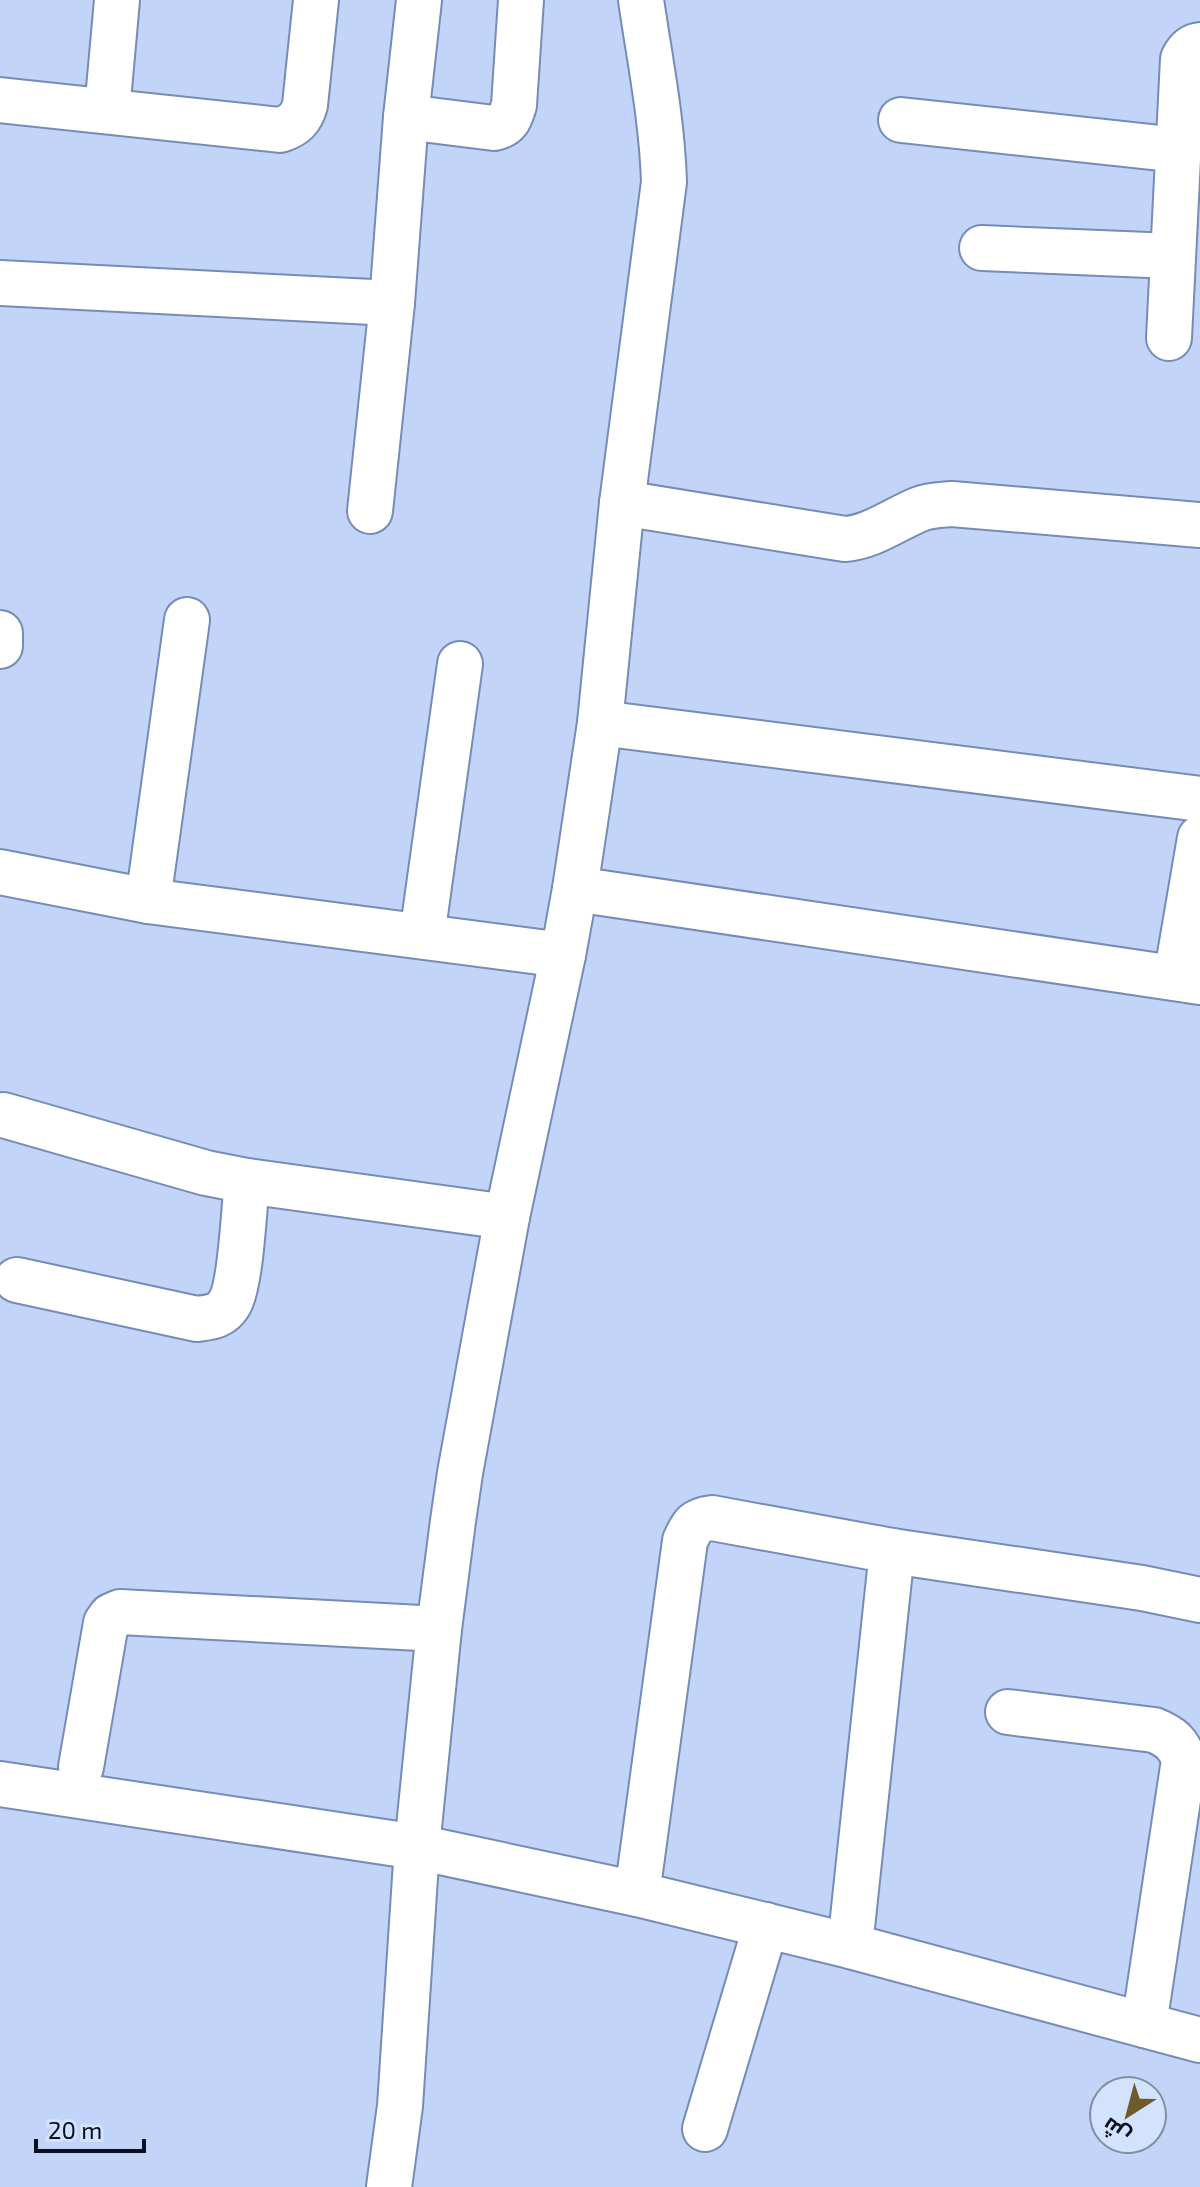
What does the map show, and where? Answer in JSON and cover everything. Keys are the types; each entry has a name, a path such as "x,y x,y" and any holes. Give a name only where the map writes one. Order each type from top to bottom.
{"street":[{"path":"107,111 117,0"},
{"path":"0,100 280,130 293,126 302,116 305,105 316,0"},
{"path":"370,511 419,0"},
{"path":"406,117 494,128 503,126 510,119 514,105 521,0"},
{"path":"389,2187 400,2106 417,1847 439,1629 460,1473 507,1217 575,889 600,723 622,503 664,182 663,139 641,0"},
{"path":"1169,338 1183,59 1186,52 1200,45"},
{"path":"901,120 1179,150"},
{"path":"982,248 1172,256"},
{"path":"0,283 392,303"},
{"path":"622,503 845,539 864,536 920,509 952,504 1200,525"},
{"path":"148,901 187,620"},
{"path":"0,633 0,646"},
{"path":"422,936 460,664"},
{"path":"600,723 1200,799"},
{"path":"575,889 1188,980 1200,838"},
{"path":"0,872 148,901 563,955"},
{"path":"3,1115 206,1173 507,1217"},
{"path":"17,1280 197,1319 217,1316 230,1304 236,1285 247,1181"},
{"path":"637,1894 685,1541 699,1520 712,1518 892,1551 1142,1588 1200,1600"},
{"path":"850,1946 892,1551"},
{"path":"81,1767 106,1623 111,1616 120,1612 439,1629"},
{"path":"1008,1712 1154,1730 1170,1737 1179,1746 1184,1760 1144,2025"},
{"path":"0,1784 417,1847 766,1925 1200,2040"},
{"path":"705,2129 766,1925"}]}
